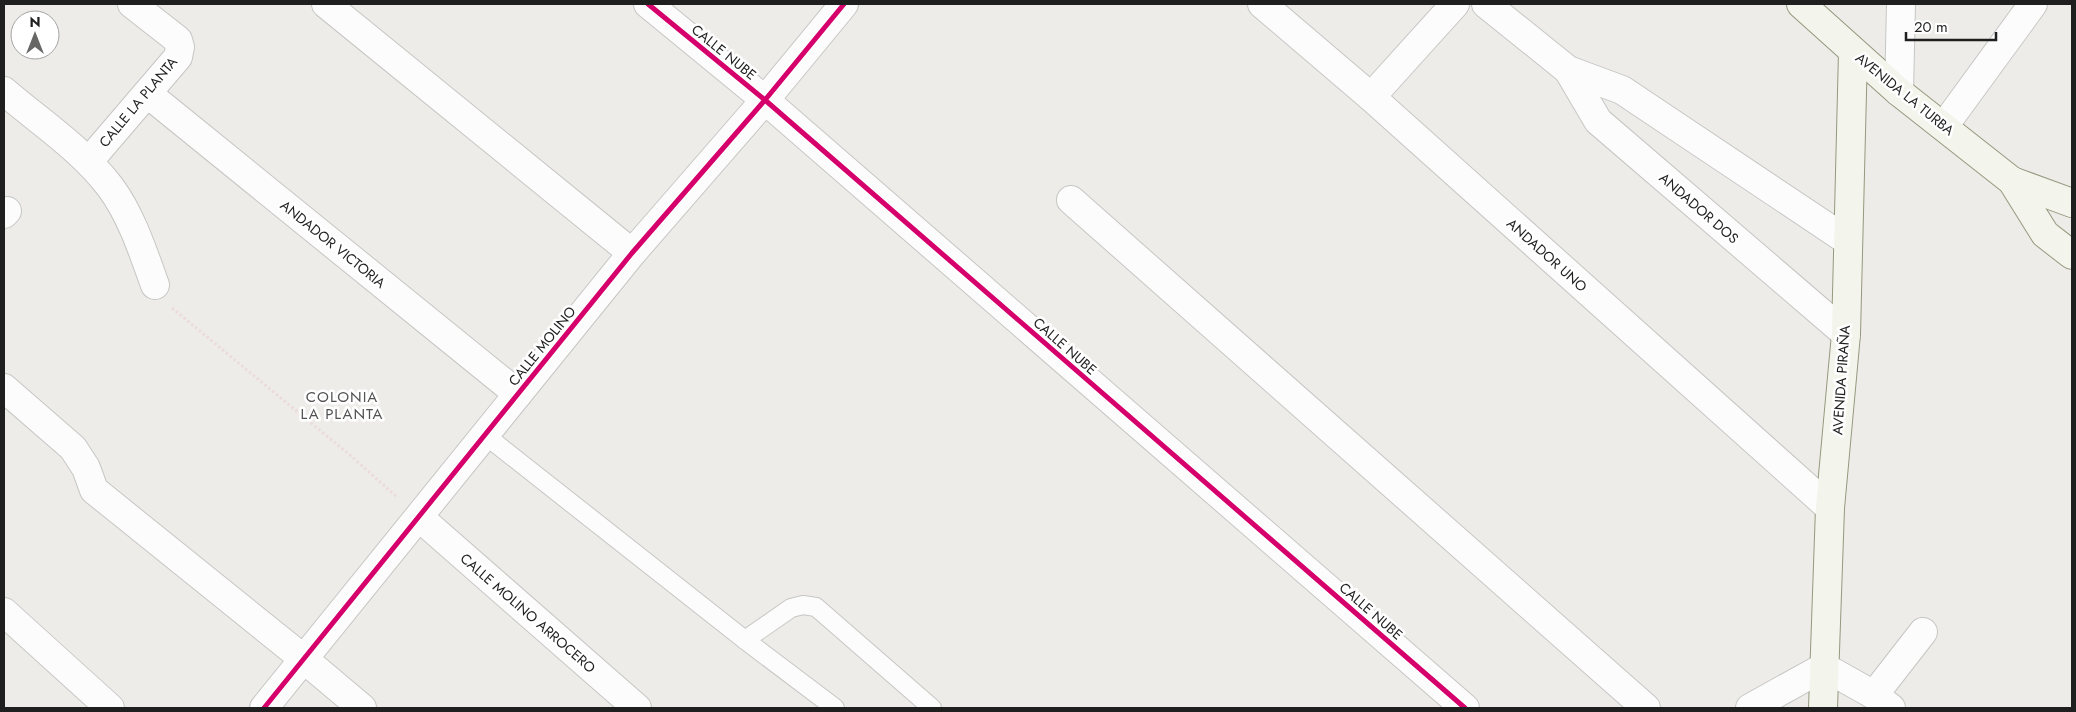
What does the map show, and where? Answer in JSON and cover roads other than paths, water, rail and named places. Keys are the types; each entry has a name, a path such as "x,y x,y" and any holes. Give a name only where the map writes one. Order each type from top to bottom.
{"street":[{"name":"CALLE LA PLANTA","path":"89,161 178,57 180,47 178,40 132,4"},
{"path":"326,4 632,253"},
{"name":"CALLE NUBE","path":"648,4 765,100 1466,708"},
{"name":"CALLE MOLINO","path":"264,708 420,518 484,435 632,253 765,100 844,4"},
{"name":"ANDADOR UNO","path":"1262,4 1372,97 1830,508"},
{"path":"1372,97 1456,4"},
{"name":"ANDADOR DOS","path":"1486,4 1568,70 1622,90 1848,241"},
{"name":"AVENIDA LA TURBA","path":"1801,4 1899,92 2012,181 2045,234 2072,255"},
{"path":"1899,92 1901,4"},
{"path":"1944,126 2032,4"},
{"name":"AVENIDA PIRAÑA","path":"1823,708 1830,508 1846,334 1853,52"},
{"name":"ANDADOR DOS","path":"1568,70 1598,121 1846,334"},
{"path":"4,91 89,161 112,189 134,229 155,285"},
{"name":"ANDADOR VICTORIA","path":"148,94 518,394"},
{"name":"AVENIDA LA TURBA","path":"2012,181 2072,202"},
{"path":"1071,200 1646,708"},
{"path":"2045,234 2072,202"},
{"path":"4,388 73,448 86,468 94,490 362,708"},
{"name":"CALLE MOLINO ARROCERO","path":"420,518 637,708"},
{"path":"4,612 110,708"},
{"path":"1750,708 1824,668 1882,702 1923,632"}],"lane":[{"path":"484,435 745,640 835,708"},
{"path":"745,640 791,608 803,605 816,606 932,708"}],"district":[{"name":"COLONIA LA PLANTA","path":"342,406"}]}
